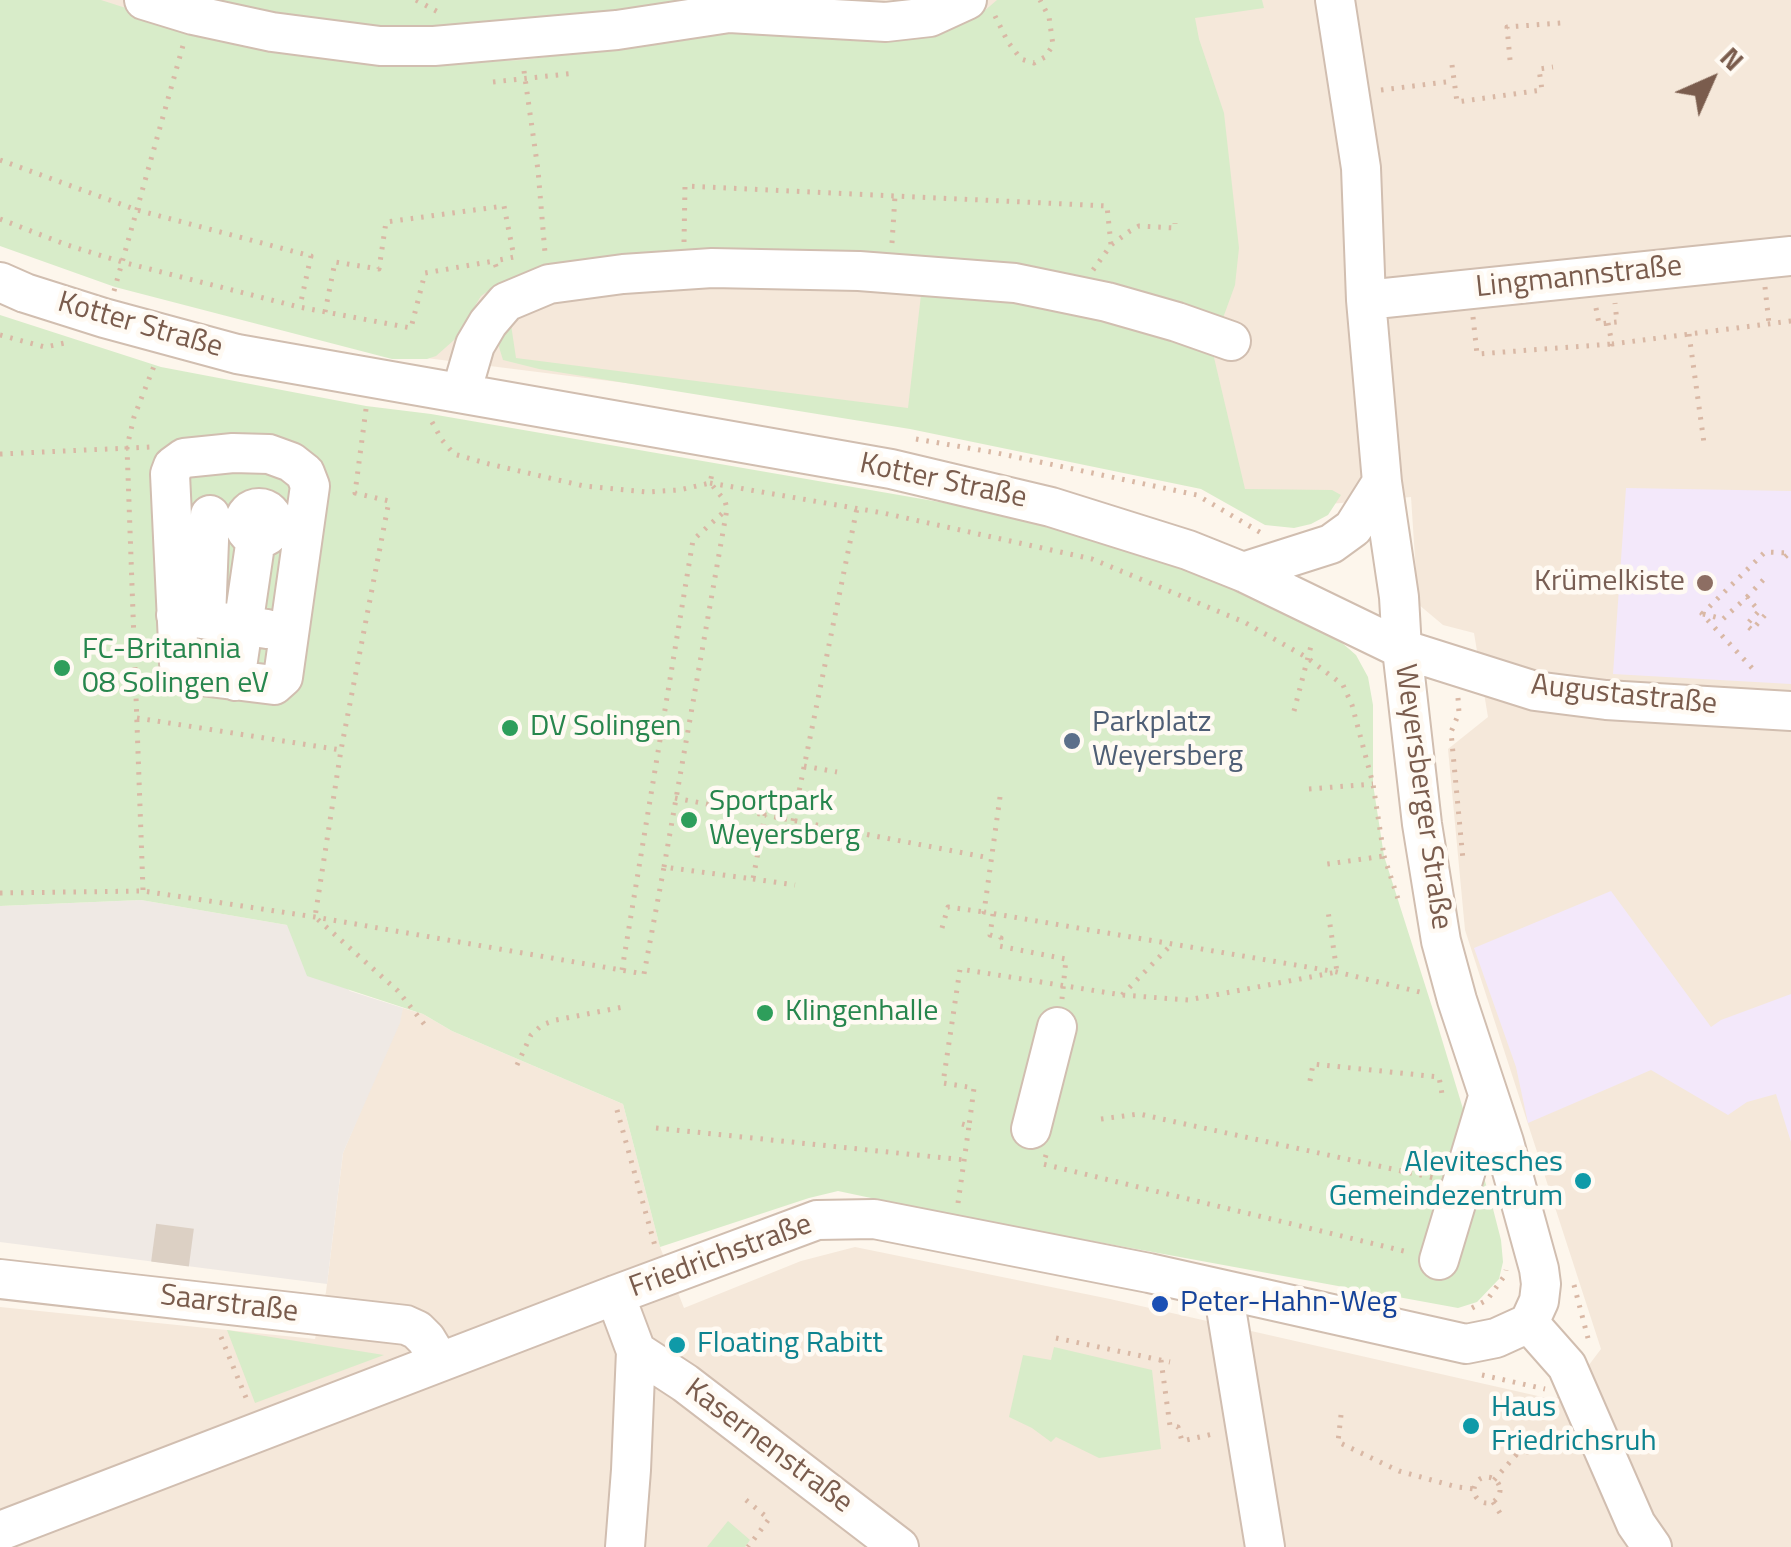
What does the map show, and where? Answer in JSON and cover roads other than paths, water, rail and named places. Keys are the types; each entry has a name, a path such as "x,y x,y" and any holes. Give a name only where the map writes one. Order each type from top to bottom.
{"street":[{"path":"144,0 272,32 380,46 434,46 617,30 729,14 886,22 981,7"},
{"name":"Weyersberger Straße","path":"1335,0 1361,168 1366,300 1382,482 1399,597 1422,824 1441,941 1539,1269 1538,1301 1529,1323"},
{"name":"Lingmannstraße","path":"1366,300 1791,256"},
{"path":"446,403 474,345 506,302 548,284 622,274 712,268 987,280 1084,296 1230,341"},
{"name":"Kotter Straße","path":"0,282 104,318 446,403 718,438 891,469 1013,497 1136,532 1243,572 1402,649"},
{"path":"170,510 259,548 290,632 280,682 268,685 236,681 193,675 181,669 196,606 170,510 170,474 173,466 184,458 269,454 259,548 236,681"},
{"path":"1243,572 1331,544 1353,528 1382,482"},
{"path":"196,606 259,548"},
{"path":"196,606 228,583 259,548"},
{"path":"196,606 259,548"},
{"path":"259,548 290,632"},
{"name":"Augustastraße","path":"1402,649 1535,691 1606,700 1791,712"},
{"path":"1031,1130 1057,1027"},
{"path":"1439,1260 1488,1097"},
{"name":"Friedrichstraße","path":"0,1531 817,1220 874,1219 1466,1344 1496,1338 1529,1323"},
{"name":"Saarstraße","path":"0,1279 406,1325 426,1339 440,1362"},
{"path":"1223,1290 1265,1547"},
{"path":"615,1295 636,1351 625,1547"},
{"path":"1529,1323 1567,1366 1636,1524 1652,1547"},
{"name":"Kasernenstraße","path":"636,1351 685,1383 898,1547"}],"tunnel":[{"path":"170,1264 176,1219"}],"place":[{"name":"Krümelkiste","path":"1705,583"},
{"name":"FC-Britannia 08 Solingen eV","path":"62,668"},
{"name":"DV Solingen","path":"510,728"},
{"name":"Parkplatz Weyersberg","path":"1072,741"},
{"name":"Sportpark Weyersberg","path":"689,820"},
{"name":"Klingenhalle","path":"765,1013"},
{"name":"Alevitesches Gemeindezentrum","path":"1583,1181"},
{"name":"Peter-Hahn-Weg","path":"1160,1304"},
{"name":"Floating Rabitt","path":"677,1345"},
{"name":"Haus Friedrichsruh","path":"1471,1426"}]}
